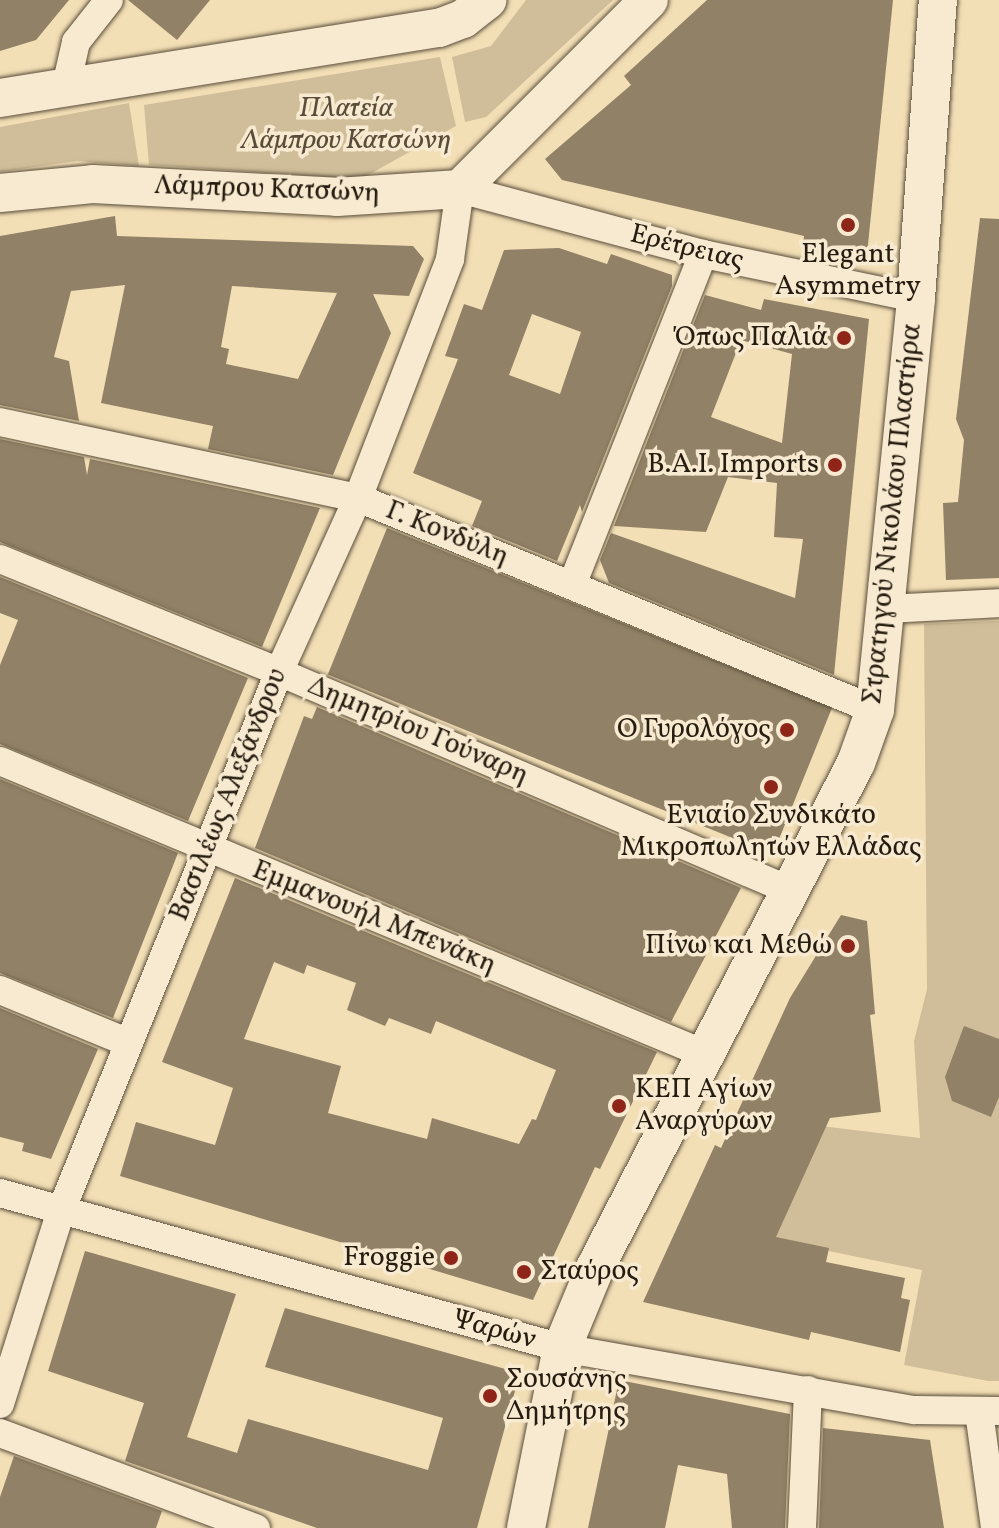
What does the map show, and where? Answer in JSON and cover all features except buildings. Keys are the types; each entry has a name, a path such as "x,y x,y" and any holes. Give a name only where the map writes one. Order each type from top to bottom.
{"street":[{"path":"66,86 76,42 109,0"},
{"path":"0,98 439,28 463,19 487,0"},
{"path":"460,189 649,0"},
{"name":"Στρατηγού Νικολάου Πλαστήρα","path":"526,1528 562,1348 596,1266 856,763 875,710 916,298 938,0"},
{"name":"Λάμπρου Κατσώνη","path":"0,193 93,184 337,197 460,189"},
{"name":"Ερέτρειας","path":"460,189 703,254 916,298"},
{"name":"Βασιλέως Αλεξάνδρου","path":"0,1404 61,1211 279,672 358,498 450,259 460,189"},
{"path":"572,585 703,254"},
{"name":"Γ. Κονδύλη","path":"0,422 358,498 875,710"},
{"name":"Δημητρίου Γούναρη","path":"0,559 279,672 789,890"},
{"path":"886,609 999,603"},
{"name":"Εμμανουήλ Μπενάκη","path":"0,761 705,1054"},
{"path":"0,990 129,1043"},
{"name":"Ψαρών","path":"0,1193 562,1348 915,1410 989,1412"},
{"path":"802,1528 808,1390"},
{"path":"989,1412 995,1528"},
{"path":"0,1433 256,1528"}],"green space":[{"path":"526,0 613,0 486,117 465,122 452,57 491,46"},
{"name":"Πλατεία Λάμπρου Κατσώνη","path":"440,57 456,126 361,179 149,165 144,105"},
{"path":"129,103 139,166 77,161 0,172 0,127"},
{"path":"999,621 999,1381 988,1381 904,1365 922,1270 769,1239 821,1126 920,1138 914,1041 927,989 924,624"}],"place":[{"name":"Elegant Asymmetry","path":"848,225"},
{"name":"Όπως Παλιά","path":"844,338"},
{"name":"B.A.I. Imports","path":"835,465"},
{"name":"Ο Γυρολόγος","path":"787,730"},
{"name":"Ενιαίο Συνδικάτο Μικροπωλητών Ελλάδας","path":"771,787"},
{"name":"Πίνω και Μεθώ","path":"848,946"},
{"name":"ΚΕΠ Αγίων Αναργύρων","path":"619,1106"},
{"name":"Froggie","path":"451,1258"},
{"name":"Σταύρος","path":"524,1272"},
{"name":"Σουσάνης Δημήτρης","path":"490,1396"}]}
